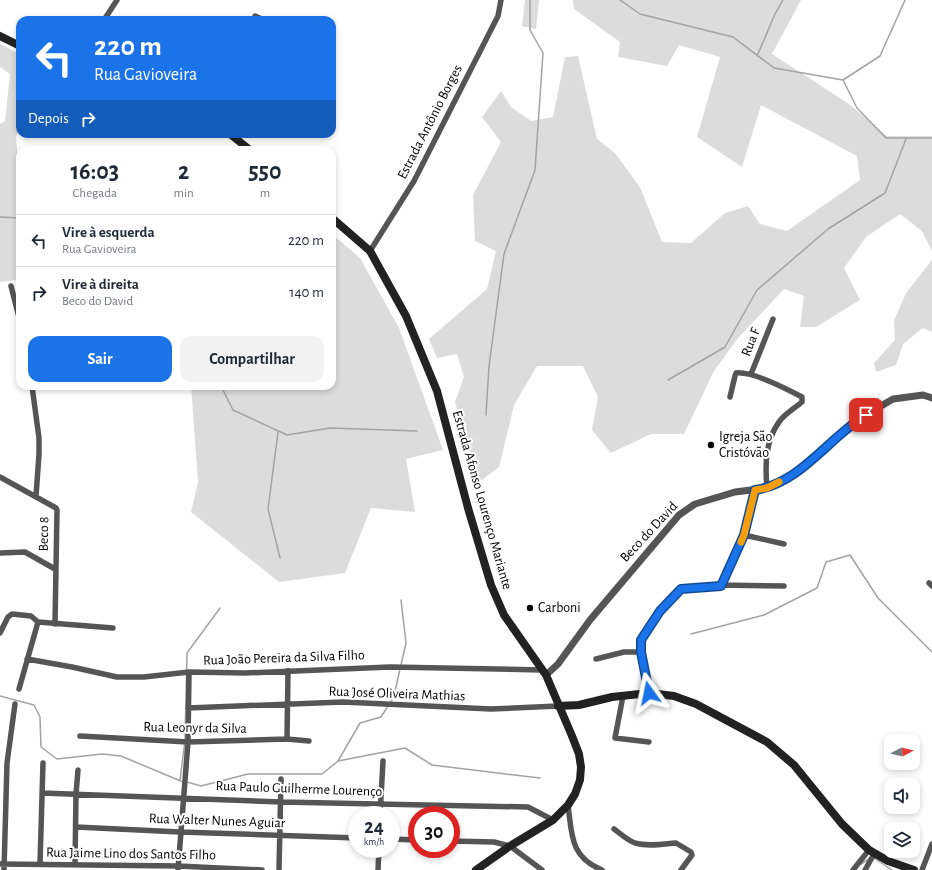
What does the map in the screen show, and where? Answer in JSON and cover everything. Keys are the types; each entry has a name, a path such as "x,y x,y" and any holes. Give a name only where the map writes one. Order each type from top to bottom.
{"main road":[{"path":"0,36 16,44"},
{"path":"235,138 245,146"},
{"name":"Estrada Afonso Lourenço Mariante","path":"336,221 370,251 406,316 437,391 490,585 504,615 544,673 572,736 581,766 580,780 575,794 568,805 552,820 510,846 479,869"},
{"path":"558,706 579,705 612,697 649,693 674,696 696,704 767,742 796,767 842,824 872,855 914,870"}],"street":[{"path":"107,16 117,0"},
{"name":"Estrada Antônio Borges","path":"370,251 414,181 498,16 501,0"},
{"path":"11,286 16,305"},
{"name":"Rua F","path":"751,374 773,319"},
{"path":"730,397 736,373 751,374 802,397 802,402 779,421 772,435 766,455 767,488"},
{"path":"33,390 39,438 36,496"},
{"name":"Beco do David","path":"544,673 558,664 590,620 679,516 695,504 735,492 767,488 799,471 852,423 893,399 923,395 932,398"},
{"name":"Beco 8","path":"0,477 56,508 58,512 55,569 55,624"},
{"path":"721,586 744,535 755,490"},
{"path":"744,535 784,544"},
{"path":"0,553 25,552 55,569"},
{"path":"649,693 641,652 641,640 660,611 681,589 721,586 784,586"},
{"path":"0,633 8,617 12,614 31,616 38,622 113,628"},
{"path":"19,689 38,622"},
{"path":"596,659 624,652 641,652"},
{"name":"Rua João Pereira da Silva Filho","path":"28,659 117,677 144,677 188,672 245,673 390,667 544,673"},
{"path":"287,740 288,671"},
{"path":"178,868 182,798 188,742 188,672"},
{"path":"623,696 615,738 649,742"},
{"name":"Rua José Oliveira Mathias","path":"188,708 343,702 419,707 491,709 558,706"},
{"path":"3,866 7,763 15,704"},
{"name":"Rua Leonyr da Silva","path":"80,736 188,742 309,741"},
{"path":"381,804 383,761"},
{"path":"40,864 43,763"},
{"path":"75,865 76,794 78,770"},
{"path":"279,870 281,779"},
{"name":"Rua Paulo Guilherme Lourenço","path":"42,793 281,802 528,807 552,820"},
{"path":"568,805 572,841 584,860 602,870"},
{"name":"Rua Walter Nunes Aguiar","path":"76,827 348,838"},
{"path":"614,829 628,840 636,843 648,845 676,842 680,844 691,852 692,855 681,870"},
{"path":"460,841 494,842 510,846 542,870"},
{"path":"922,870 932,844"},
{"path":"853,870 872,855"},
{"path":"865,870 872,855"},
{"path":"378,858 378,870"},
{"name":"Rua Jaime Lino dos Santos Filho","path":"3,866 40,864 262,870"}],"shaded area":[{"path":"525,0 539,0 536,29 522,26"},
{"path":"573,0 801,0 772,54 849,104 887,136 932,136 932,251 922,231 900,214 866,237 844,268 860,300 816,327 800,327 804,296 784,289 738,338 714,371 684,434 651,434 611,453 592,430 598,397 583,366 537,366 514,405 499,467 478,483 455,402 464,377 457,354 437,358 429,339 487,289 496,251 475,241 473,195 501,142 482,117 501,91 511,107 531,121 553,117 565,57 578,56 597,139 615,153 640,187 662,242 691,243 725,213 748,206 760,224 787,231 860,180 857,156 761,105 742,167 697,137 720,57 679,45 667,66 618,57 620,42 574,9"},
{"path":"0,44 16,52 17,146 16,280 0,282 0,124 5,121 10,74 0,67"},
{"path":"336,237 360,258 399,328 443,450 406,459 415,512 371,508 345,573 279,582 191,512 198,482 191,390 336,390"},
{"path":"932,260 932,332 923,328 903,344 896,365 876,372 874,363 895,340 894,321 906,293"}],"waterway":[{"path":"486,415 489,366 504,254 535,170 543,53 530,30 530,0"},
{"path":"620,0 640,14 733,37 774,68 843,80 857,108 886,138 932,138"},
{"path":"757,56 775,14 783,0"},
{"path":"843,80 880,56 905,0"},
{"path":"668,380 725,347 757,290 828,229 885,193 906,139"},
{"path":"0,217 16,218"},
{"path":"223,390 233,410 287,435 330,428 417,431"},
{"path":"278,432 268,509 280,558"},
{"path":"691,634 764,615 817,588 826,562 850,555 878,598 932,652"},
{"path":"401,600 406,643 401,665"},
{"path":"180,781 185,740 187,653 220,608"},
{"path":"390,703 394,696 400,669"},
{"path":"0,696 34,705 40,717 41,747 57,759 102,754 121,756 183,782"},
{"path":"338,761 360,723 381,717 388,706"},
{"path":"187,782 201,786 248,774 322,774 338,761 405,748 432,765 540,778"},
{"path":"874,858 892,870"},
{"path":"861,864 869,859"}],"slow traffic":[{"path":"741,542 755,490 767,488 779,482"}],"place":[{"name":"Igreja São Cristóvão","path":"711,445"},
{"name":"Carboni","path":"530,608"}],"route":[{"path":"649,693 641,652 641,640 660,611 674,594 681,589 721,586 744,535 755,490 767,488 799,471 852,423 866,415"}]}
